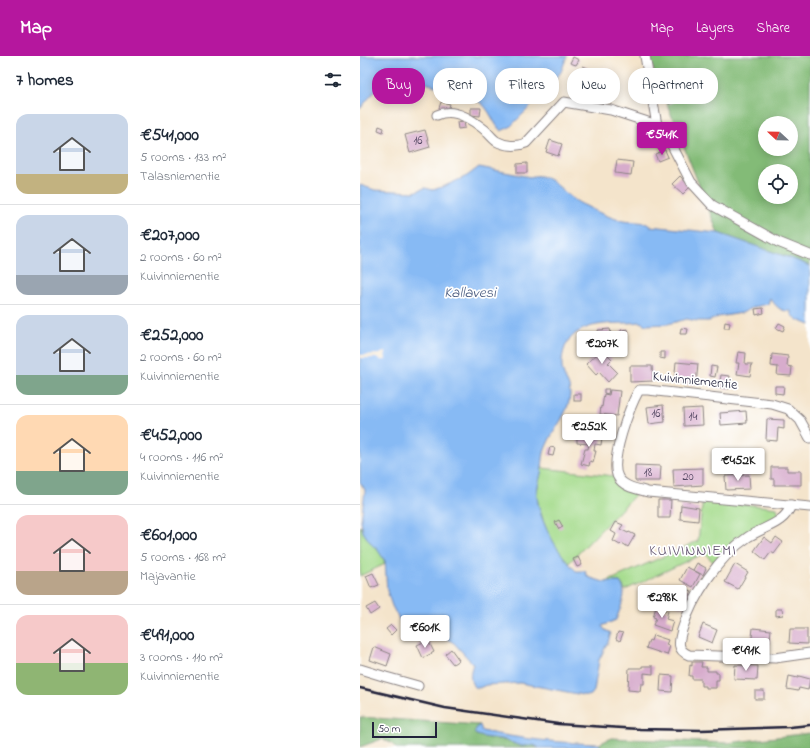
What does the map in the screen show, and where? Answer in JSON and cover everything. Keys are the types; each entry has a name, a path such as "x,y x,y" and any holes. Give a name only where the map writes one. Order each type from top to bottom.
{"street":[{"path":"645,56 657,125"},
{"path":"437,115 444,112 458,114 472,120 496,141 507,145 519,146 526,143 564,102 611,110 657,125 665,132 691,182 712,206 778,242 810,255"},
{"name":"Kuivinniementie","path":"810,438 800,420 788,409 772,404 639,390 634,400 616,454 616,470 618,478 624,484 648,492 810,507"},
{"path":"791,505 789,511 784,517 748,537 730,552 714,571 698,593 685,622 679,642 680,648 684,653 689,655 775,658 810,653"},
{"path":"360,669 418,686"}],"green space":[{"path":"648,56 810,56 810,266 718,233 667,104 718,104 718,68 653,68"},
{"path":"542,468 614,476 623,488 636,494 568,564 557,549 544,523 536,496"},
{"path":"703,499 777,508 779,514 777,517 752,530 714,563 704,553 625,590 620,582 606,582 698,541"},
{"path":"361,526 366,537 381,554 385,564 360,576 360,527"},
{"path":"360,717 480,725 477,727 476,735 490,739 500,739 521,746 531,744 539,748 396,748 391,743 382,739 360,747"},
{"path":"810,733 810,748 601,748 599,744 611,738 727,743"}],"water":[{"path":"360,56 567,56 559,74 559,68 495,68 495,104 533,104 510,127 501,131 487,109 482,104 487,104 487,68 433,68 433,86 425,83 425,68 372,68 372,94 360,109"},
{"name":"Kallavesi","path":"479,167 530,177 542,176 553,182 572,198 599,213 618,220 627,222 641,222 650,226 718,233 810,266 810,325 791,315 791,311 784,311 779,308 770,298 768,304 754,307 742,313 718,317 709,321 687,319 668,324 646,325 640,322 602,324 576,333 567,343 562,360 562,369 569,387 569,402 564,415 549,440 544,452 537,490 539,508 546,528 556,546 576,571 585,571 588,577 604,582 620,582 624,591 623,601 616,620 602,626 605,630 611,633 599,660 594,691 588,696 520,683 486,685 479,688 474,687 470,676 473,664 454,643 428,628 415,629 401,623 392,606 387,591 385,561 363,532 361,521 365,490 360,482 360,185 375,190 414,192 425,188 433,190 467,176"},
{"path":"480,725 482,731 497,734 570,743 599,744 601,748 539,748 533,745 522,746 504,740 477,735 474,733"}],"pier":[{"path":"385,352 386,360 380,360 380,358 360,358 360,355 381,354"}],"building":[{"path":"573,57 579,60 576,65 570,63"},
{"path":"440,104 450,104 448,111 439,108"},
{"path":"471,108 481,108 480,116 471,115"},
{"path":"464,121 465,128 458,129 457,122"},
{"path":"379,126 384,128 383,132 378,130"},
{"path":"425,130 430,147 410,153 405,135"},
{"path":"550,140 562,144 558,156 546,152"},
{"path":"665,150 668,157 658,161 655,154"},
{"path":"617,160 633,162 631,175 615,173"},
{"path":"527,163 527,173 517,173 517,164"},
{"path":"680,176 690,187 683,194 672,184"},
{"path":"763,308 764,313 756,315 755,309"},
{"path":"725,322 730,323 729,328 724,328"},
{"path":"779,323 785,326 783,331 776,328"},
{"path":"681,328 688,329 687,334 680,334"},
{"path":"610,329 611,334 599,335 598,330"},
{"path":"628,329 628,334 621,335 621,330"},
{"path":"602,349 612,359 608,363 617,372 608,382 599,372 596,375 586,364"},
{"path":"660,352 665,352 665,359 660,358"},
{"path":"738,352 746,353 745,364 752,364 750,376 737,374 739,363 736,363"},
{"path":"772,354 788,356 787,366 792,367 791,376 777,375 778,367 771,366"},
{"path":"676,362 698,364 696,385 674,383"},
{"path":"630,366 652,366 653,381 630,382"},
{"path":"711,366 717,367 715,377 710,376"},
{"path":"721,375 730,376 729,389 719,387"},
{"path":"775,386 784,386 783,394 775,393"},
{"path":"604,389 609,389 608,394 604,393"},
{"path":"610,390 620,391 617,416 600,414 604,394 609,395"},
{"path":"574,394 581,394 581,401 574,401"},
{"path":"663,405 665,422 649,424 647,407"},
{"path":"702,408 703,425 684,426 683,409"},
{"path":"746,411 747,423 721,425 720,413"},
{"path":"767,419 784,420 784,429 778,428 777,441 766,440"},
{"path":"577,436 602,437 601,445 595,444 594,451 596,451 593,462 590,461 589,466 581,464 585,449 588,449 589,444 577,443"},
{"path":"550,447 555,448 553,456 548,455"},
{"path":"635,465 661,466 660,481 635,481"},
{"path":"771,467 787,467 787,471 801,471 801,485 774,485 774,479 771,479"},
{"path":"703,468 703,485 674,487 673,469"},
{"path":"749,475 750,489 726,490 725,476"},
{"path":"658,500 671,500 670,518 658,518"},
{"path":"681,505 699,508 698,521 680,519"},
{"path":"559,520 563,527 559,529 555,522"},
{"path":"616,522 623,525 620,529 635,535 628,547 622,543 620,545 613,541 616,534 611,531"},
{"path":"764,537 772,543 776,537 783,542 774,554 771,552 765,560 754,551"},
{"path":"578,557 582,565 577,567 573,559"},
{"path":"697,563 706,568 703,575 693,570"},
{"path":"735,564 748,572 738,589 725,582"},
{"path":"687,567 700,574 693,587 680,580"},
{"path":"373,573 379,585 371,588 366,576"},
{"path":"678,586 692,591 685,608 672,603"},
{"path":"375,603 379,609 370,615 366,608"},
{"path":"656,607 668,611 666,619 673,621 670,631 653,625 656,618 653,617"},
{"path":"776,609 782,609 783,615 776,616"},
{"path":"703,624 717,630 712,643 698,637"},
{"path":"391,625 396,630 391,635 386,629"},
{"path":"753,628 771,630 769,648 751,646"},
{"path":"790,629 807,629 807,644 789,643"},
{"path":"618,632 623,633 620,641 616,639"},
{"path":"653,635 668,640 666,645 670,646 667,655 646,648"},
{"path":"428,640 434,652 423,658 417,645"},
{"path":"374,647 391,654 387,666 370,660"},
{"path":"451,649 459,660 453,664 445,654"},
{"path":"692,662 702,662 701,667 707,667 707,671 716,671 716,673 719,673 719,680 716,680 716,688 706,688 706,686 701,686 701,679 692,679 692,676 689,676 690,665 692,666"},
{"path":"735,665 758,666 757,680 734,679"},
{"path":"642,666 653,666 653,674 644,673 644,684 641,684 640,691 628,690 629,668 642,668"},
{"path":"661,675 673,676 672,692 660,691"},
{"path":"789,676 798,678 799,676 810,679 808,690 799,688 798,691 787,689"},
{"path":"755,691 764,691 764,699 755,699"}],"railway":[{"path":"360,688 445,708 558,724 639,729 701,730 810,725"}],"district":[{"name":"KUIVINNIEMI","path":"693,551"}]}
